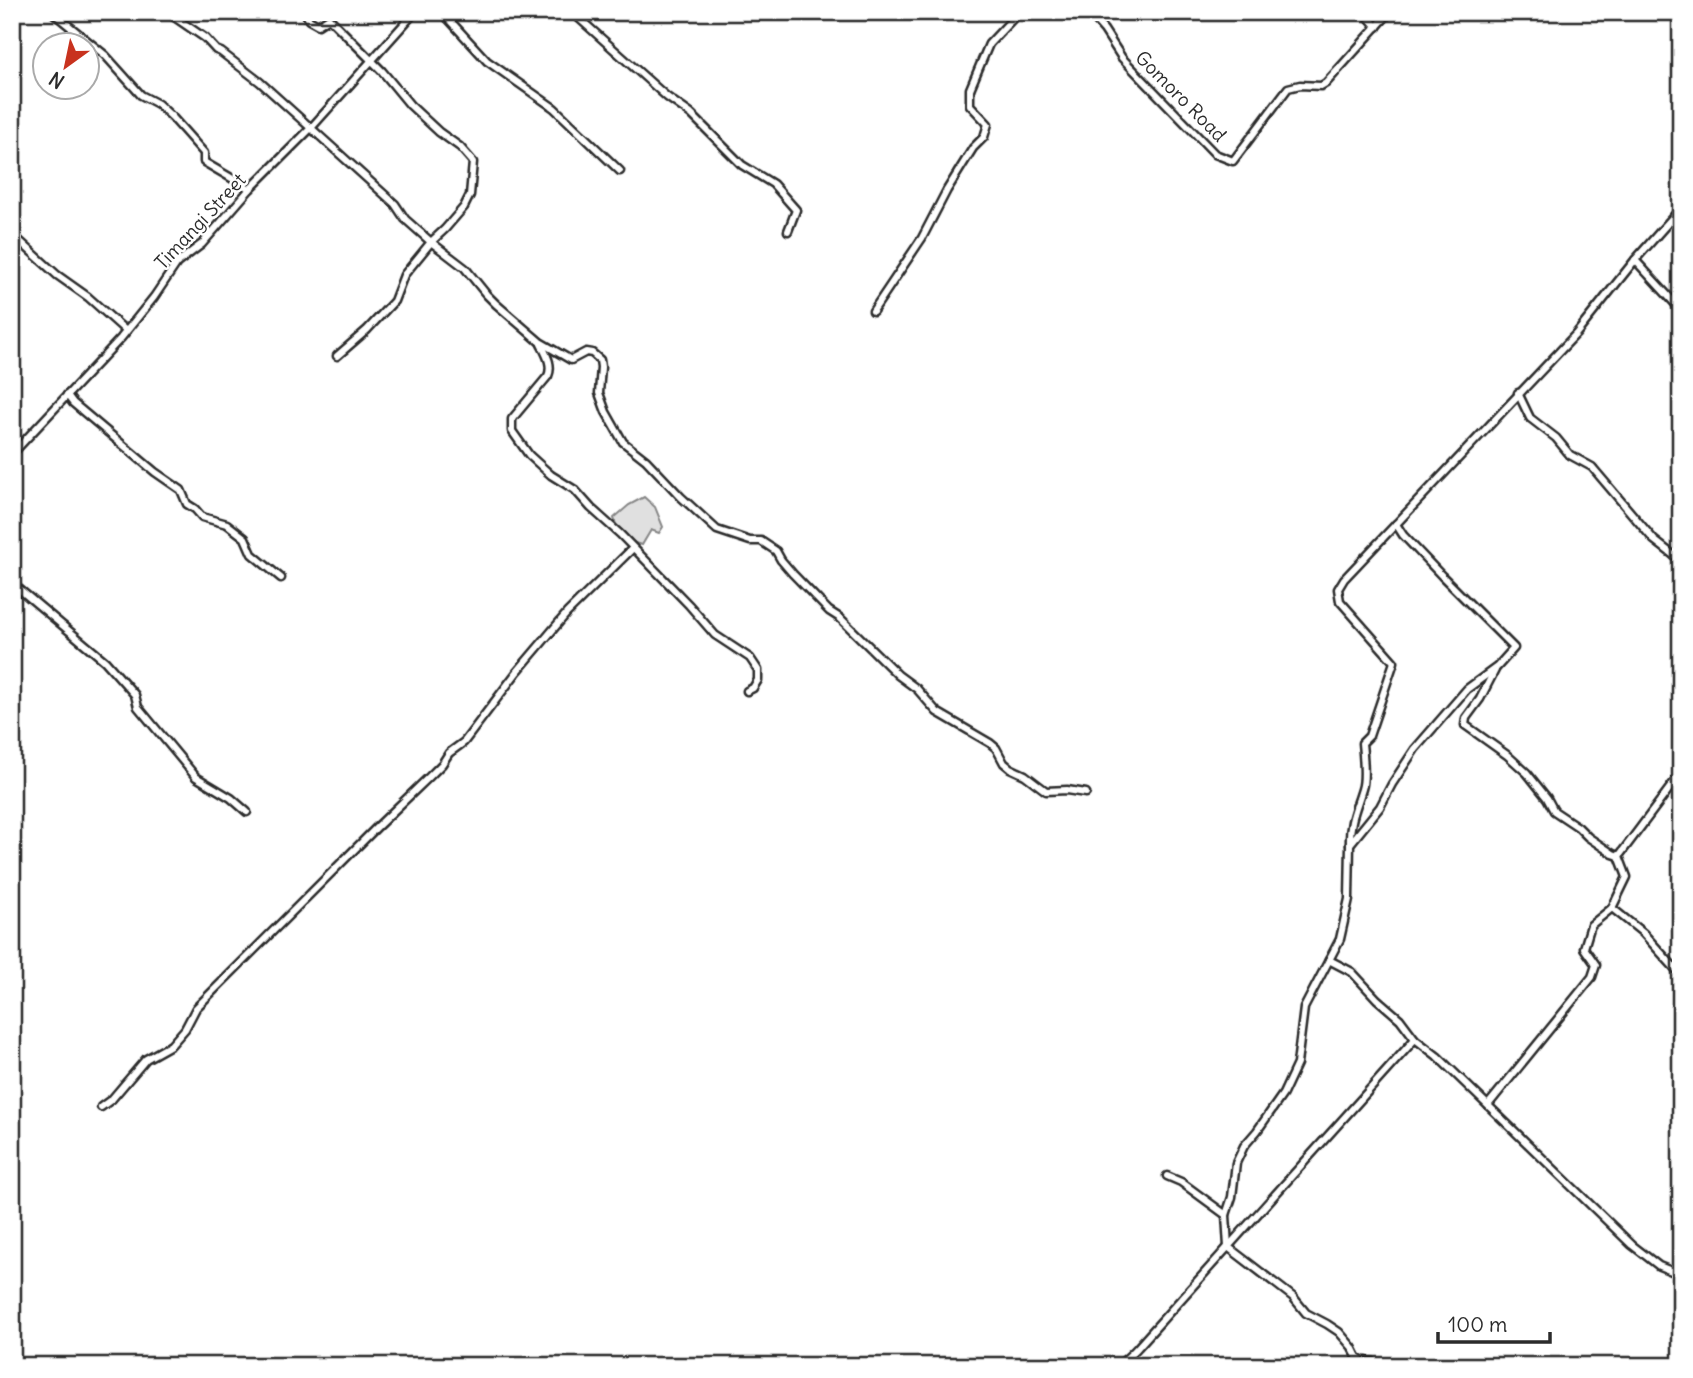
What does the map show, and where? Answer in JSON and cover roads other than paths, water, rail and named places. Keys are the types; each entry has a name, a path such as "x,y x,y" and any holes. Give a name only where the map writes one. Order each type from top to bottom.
{"street":[{"path":"52,12 105,55 141,95 158,104 173,117 204,153 204,162 250,189"},
{"path":"167,12 260,82 395,204 405,219 465,268 486,294 540,342 571,360 586,352 592,353 600,360 599,393 623,442 646,460 717,530 750,541 761,541 776,551 781,561 829,611 840,618 898,675 917,689 937,712 990,743 1010,768 1026,775 1046,791 1086,793"},
{"path":"305,12 309,19 318,25 329,18 382,71 410,105 460,147 473,162 470,195 464,207 404,275 394,301 367,330 337,356"},
{"name":"Timangi Street","path":"12,454 126,331 177,263 202,244 415,12"},
{"path":"442,12 487,61 554,108 620,171"},
{"path":"572,12 667,97 691,114 742,165 774,184 796,210 788,231"},
{"path":"873,311 922,238 973,148 984,137 988,124 970,105 970,89 989,44 1019,12"},
{"name":"Gomoro Road","path":"1088,12 1104,30 1122,58 1215,154 1233,160 1288,88 1300,85 1321,86 1326,83 1377,27"},
{"path":"1364,12 1377,27 1390,12"},
{"path":"1379,1366 1357,1357 1339,1332 1306,1313 1293,1297 1228,1247 1226,1215 1232,1197 1236,1163 1244,1146 1283,1094 1297,1064 1304,1008 1340,939 1349,899 1349,828 1363,787 1363,743 1369,736 1394,662 1340,601 1338,589 1395,524 1576,334 1681,208"},
{"path":"12,234 126,331"},
{"path":"1635,260 1681,310"},
{"path":"540,342 547,354 550,370 512,419 512,431 529,455 551,475 575,490 689,605 715,635 750,658 758,670 758,680 753,688 747,691"},
{"path":"1518,393 1530,418 1556,439 1570,455 1592,467 1654,540 1681,561"},
{"path":"67,395 180,490 187,504 202,517 227,524 245,538 252,554 281,578"},
{"path":"1350,844 1380,807 1420,743 1468,689 1497,667 1514,648 1395,524"},
{"path":"101,1107 112,1100 146,1059 171,1045 185,1029 196,1008 442,764 449,753 464,742 567,613 633,548"},
{"path":"12,583 105,661 135,695 138,707 196,777 231,798 247,812"},
{"path":"1497,667 1466,718 1465,725 1507,755 1527,774 1554,811 1619,856"},
{"path":"1619,856 1681,773"},
{"path":"1488,1105 1592,977 1597,965 1584,948 1591,925 1612,908 1627,877 1619,856"},
{"path":"1612,908 1643,933 1681,975"},
{"path":"1329,960 1352,972 1400,1019 1415,1039 1437,1056 1632,1245 1659,1266 1674,1272"},
{"path":"1119,1366 1415,1039"},
{"path":"1167,1176 1181,1182 1226,1215"}]}
